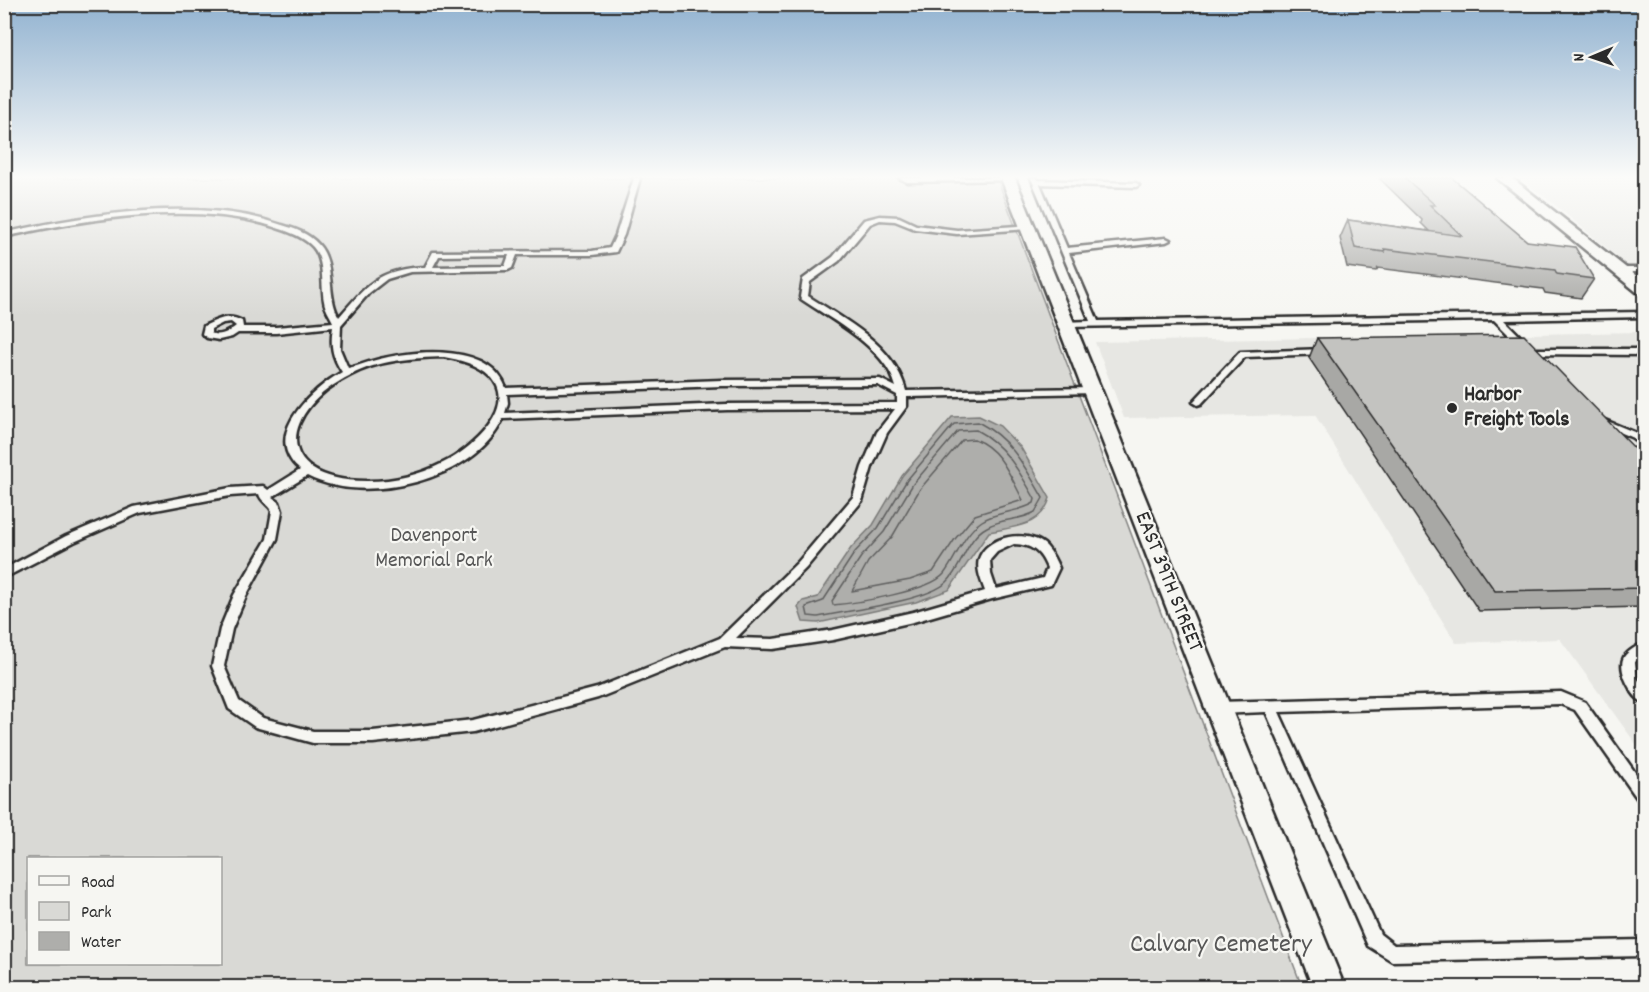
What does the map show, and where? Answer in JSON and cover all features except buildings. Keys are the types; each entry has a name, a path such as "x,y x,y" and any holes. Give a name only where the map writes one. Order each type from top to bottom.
{"street":[{"path":"1562,224 1644,290"},
{"name":"EAST 39TH STREET","path":"1028,227 1329,987"}],"lane":[{"path":"4,235 68,224"},
{"path":"276,224 306,237 320,251 328,305 338,324"},
{"path":"428,269 436,254 592,253 613,250 623,224"},
{"path":"4,574 70,539 138,510 230,492 263,490 265,497 275,505 277,511 272,539 240,595 226,629 218,666 234,705 260,723 313,737 373,737 473,726 598,693 724,642 802,565 858,498 867,467 882,432 902,400 896,374 885,359 858,335 804,297 806,281 836,259 865,224"},
{"path":"909,224 957,231 1028,227"},
{"path":"1054,224 1095,323"},
{"path":"1065,251 1166,240"},
{"path":"347,373 341,367 334,340 338,324 369,286 386,275 406,269 508,268 514,254"},
{"path":"1620,270 1644,270"},
{"path":"1066,324 1644,315"},
{"path":"1497,318 1535,356"},
{"path":"237,330 276,330 338,324"},
{"path":"1515,350 1535,356 1644,352"},
{"path":"1198,402 1243,354 1339,352"},
{"path":"444,354 471,359 495,375 504,391 501,416 477,447 450,464 412,479 371,486 335,483 307,471 293,455 290,433 302,408 325,387 347,373 380,360 404,355 444,354"},
{"path":"504,391 722,383 880,382 902,400"},
{"path":"501,416 1093,391"},
{"path":"1591,412 1599,420 1636,436 1644,444"},
{"path":"265,497 307,471"},
{"path":"724,642 772,644 833,635 1047,582 1053,568 1048,554 1034,541 1013,540 995,546 984,557 982,572 992,594"},
{"path":"1644,648 1629,660 1631,679 1644,697"},
{"path":"1218,708 1561,698 1580,706 1644,796"},
{"path":"1270,706 1374,940 1392,953 1644,948"}],"shaded area":[{"path":"1578,224 1644,224 1644,279"},
{"path":"1644,332 1644,755 1560,639 1456,643 1315,415 1124,418 1095,342"}],"green space":[{"name":"Davenport Memorial Park","path":"5,224 1014,224 1302,987 5,988"}],"water":[{"path":"979,416 1000,426 1021,448 1050,498 1046,508 1034,520 1026,524 989,532 949,590 916,602 818,623 803,622 798,607 803,601 818,597 851,548 873,525 902,476 952,417"}],"place":[{"name":"Harbor Freight Tools","path":"1452,408"}],"park label":[{"name":"Calvary Cemetery","path":"1221,945"}]}
